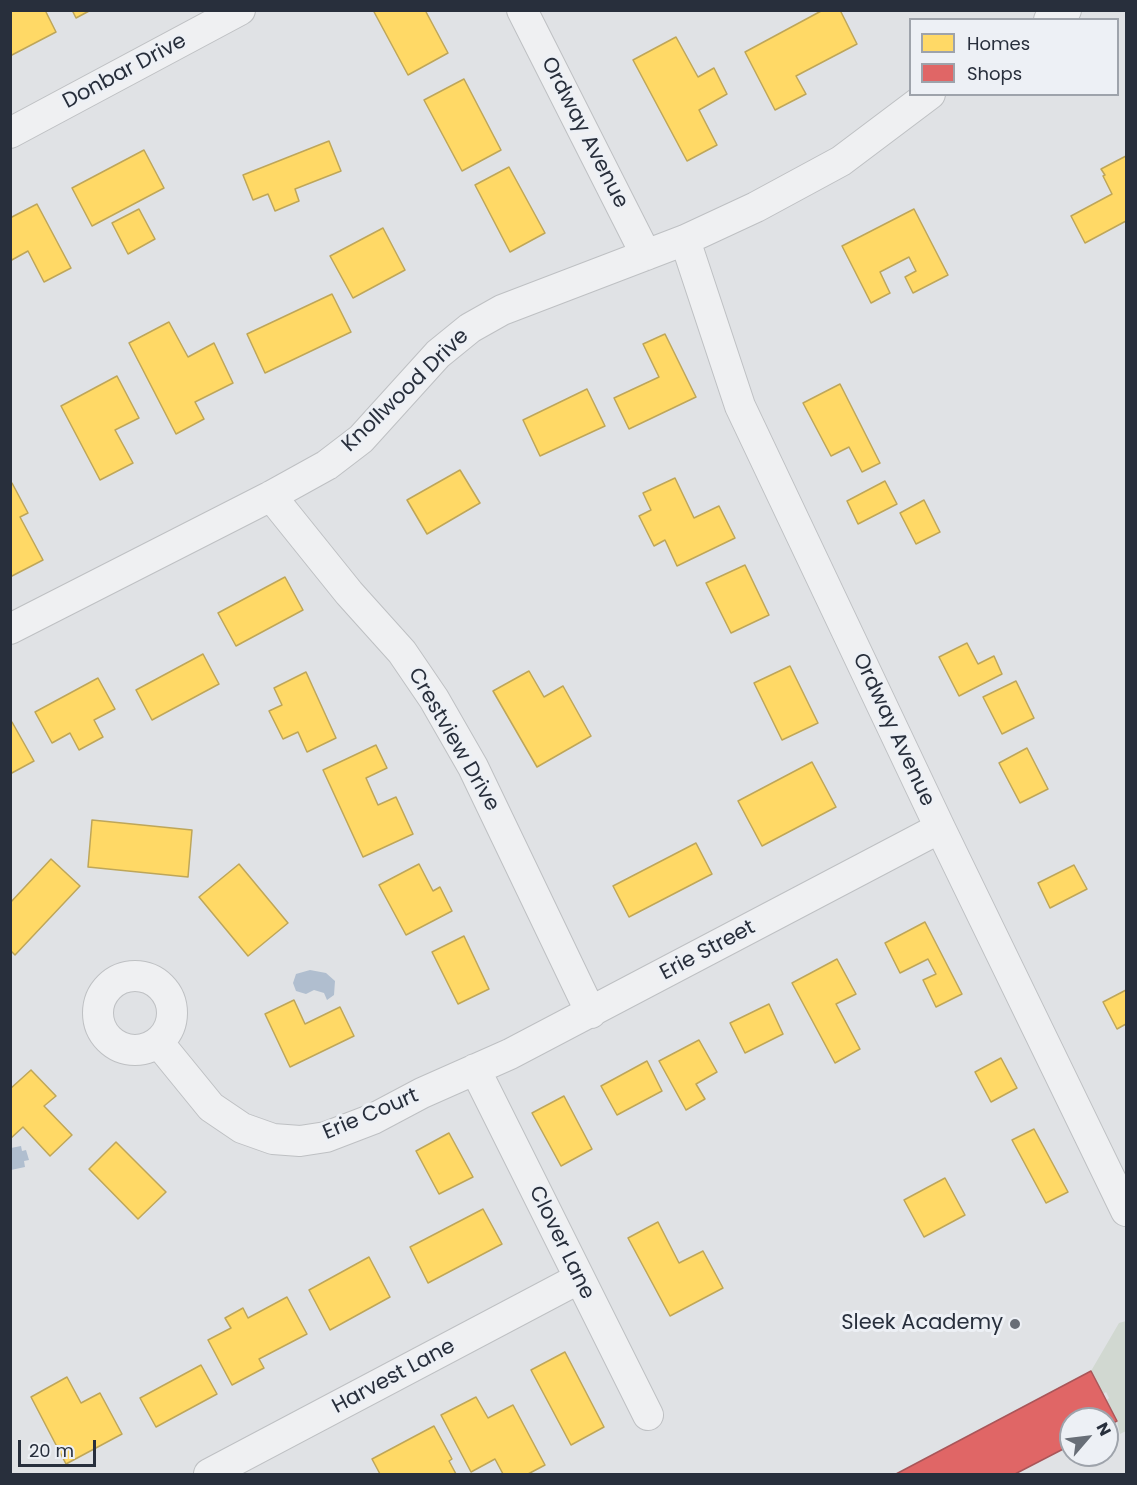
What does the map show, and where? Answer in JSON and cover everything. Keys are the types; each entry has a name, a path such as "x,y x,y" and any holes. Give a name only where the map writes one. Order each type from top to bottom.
{"street":[{"name":"Donbar Drive","path":"10,133 240,10"},
{"name":"Ordway Avenue","path":"522,10 646,255"},
{"path":"1052,18 1066,10"},
{"name":"Knollwood Drive","path":"10,629 271,496 327,465 361,439 438,354 470,328 502,310 685,240 756,207 841,161 927,96"},
{"name":"Ordway Avenue","path":"685,240 740,406 940,828 1126,1211"},
{"name":"Crestview Drive","path":"271,496 349,593 402,652 434,699 473,766 591,1013"},
{"name":"Erie Street","path":"475,1069 591,1013 940,828"},
{"name":"Erie Court","path":"158,1042 211,1107 225,1119 273,1139 300,1141 341,1132 475,1069"},
{"name":"Clover Lane","path":"475,1069 648,1415"},
{"name":"Harvest Lane","path":"209,1474 578,1279"}],"shaded area":[{"path":"1126,1321 1126,1431 1120,1434 1119,1407 1109,1407 1106,1401 1109,1398 1106,1392 1103,1394 1091,1371 1119,1323"}],"water":[{"path":"310,970 326,973 335,981 334,995 327,1000 324,993 314,990 306,994 296,991 293,983 296,974"},
{"path":"21,1146 22,1151 26,1150 29,1160 24,1161 25,1167 11,1170 11,1148"}],"building: Homes":[{"path":"11,10 45,10 56,32 10,56"},
{"path":"72,10 91,10 76,18"},
{"path":"373,10 425,10 448,53 408,75"},
{"path":"823,10 840,10 857,44 796,76 806,94 775,110 745,52"},
{"path":"676,37 698,77 714,68 727,94 699,110 717,145 687,161 633,60"},
{"path":"464,79 501,150 462,171 424,100"},
{"path":"329,141 341,171 295,189 299,201 275,211 268,194 253,200 243,175"},
{"path":"144,150 164,188 92,226 72,188"},
{"path":"1126,156 1126,221 1085,243 1071,216 1112,194 1101,169"},
{"path":"509,167 545,233 510,252 475,185"},
{"path":"37,204 71,268 44,282 28,251 10,261 10,218"},
{"path":"139,209 155,239 128,254 112,223"},
{"path":"914,209 948,275 913,293 905,277 916,271 909,257 880,272 890,293 871,303 842,246"},
{"path":"383,228 405,270 353,298 330,256"},
{"path":"332,294 351,332 265,373 247,334"},
{"path":"169,322 188,357 214,343 233,383 195,402 204,419 176,434 129,343"},
{"path":"665,334 696,397 629,429 614,398 659,377 643,344"},
{"path":"117,376 139,418 115,430 133,463 100,480 61,406"},
{"path":"840,384 880,463 862,472 849,447 831,456 803,403"},
{"path":"587,389 605,426 540,456 523,420"},
{"path":"460,470 480,503 427,534 407,500"},
{"path":"675,478 694,518 719,506 735,538 677,566 665,540 654,546 639,516 651,510 643,493"},
{"path":"885,481 897,504 858,524 847,501"},
{"path":"12,483 28,513 20,517 43,560 10,577 10,484"},
{"path":"924,500 940,532 916,544 900,513"},
{"path":"745,565 769,615 731,633 706,583"},
{"path":"285,577 303,610 236,646 218,613"},
{"path":"967,643 978,664 994,656 1002,674 959,696 939,657"},
{"path":"203,654 219,684 152,720 136,690"},
{"path":"790,666 818,723 782,740 754,683"},
{"path":"529,671 544,697 563,686 591,736 537,767 493,691"},
{"path":"306,672 336,738 307,752 298,732 283,739 269,711 282,705 274,688"},
{"path":"98,678 115,709 94,720 103,737 79,750 70,733 52,743 35,712"},
{"path":"1016,681 1034,718 1002,734 983,697"},
{"path":"12,722 34,761 10,774 10,723"},
{"path":"376,745 387,768 366,778 378,805 396,797 413,834 363,857 323,770"},
{"path":"1027,748 1048,789 1020,803 999,763"},
{"path":"812,762 836,807 762,846 738,801"},
{"path":"92,820 192,830 188,877 88,867"},
{"path":"696,843 712,874 629,917 613,886"},
{"path":"51,859 80,886 15,955 10,950 10,903"},
{"path":"239,864 288,923 248,956 199,897"},
{"path":"419,864 433,891 440,887 452,911 406,935 379,885"},
{"path":"1074,865 1087,889 1050,908 1038,883"},
{"path":"925,922 962,994 936,1007 923,980 936,974 928,959 900,973 885,943"},
{"path":"464,936 489,989 458,1004 432,952"},
{"path":"837,959 856,994 836,1004 860,1049 835,1063 792,983"},
{"path":"1126,990 1126,1024 1117,1029 1103,1002"},
{"path":"294,1000 305,1024 340,1007 354,1036 290,1067 265,1014"},
{"path":"769,1004 783,1034 745,1053 730,1023"},
{"path":"699,1040 717,1072 696,1084 705,1099 686,1110 659,1061"},
{"path":"1001,1058 1017,1088 991,1102 975,1072"},
{"path":"647,1061 662,1091 617,1115 601,1086"},
{"path":"31,1070 56,1096 44,1106 72,1135 50,1156 23,1127 10,1139 10,1089"},
{"path":"564,1096 592,1149 561,1166 532,1113"},
{"path":"1034,1129 1068,1192 1046,1203 1012,1140"},
{"path":"449,1133 473,1177 439,1194 416,1151"},
{"path":"116,1142 166,1192 138,1219 89,1169"},
{"path":"945,1178 965,1215 924,1237 904,1200"},
{"path":"483,1209 502,1244 428,1283 410,1247"},
{"path":"658,1222 679,1263 703,1251 723,1288 670,1316 628,1238"},
{"path":"369,1257 390,1297 330,1330 309,1290"},
{"path":"287,1297 307,1334 259,1359 264,1368 232,1385 208,1340 231,1328 225,1318 243,1308 248,1318"},
{"path":"565,1352 604,1427 571,1445 531,1370"},
{"path":"201,1365 217,1394 156,1427 140,1398"},
{"path":"67,1377 81,1403 100,1393 122,1434 66,1464 31,1397"},
{"path":"476,1397 488,1418 513,1405 545,1465 528,1474 503,1474 495,1459 471,1472 441,1415"},
{"path":"434,1426 452,1459 449,1461 456,1474 380,1474 372,1459"}],"building: Shops":[{"path":"1091,1371 1110,1407 1059,1407 1059,1451 1015,1474 896,1474"}],"place":[{"name":"Sleek Academy","path":"1015,1324"}]}
